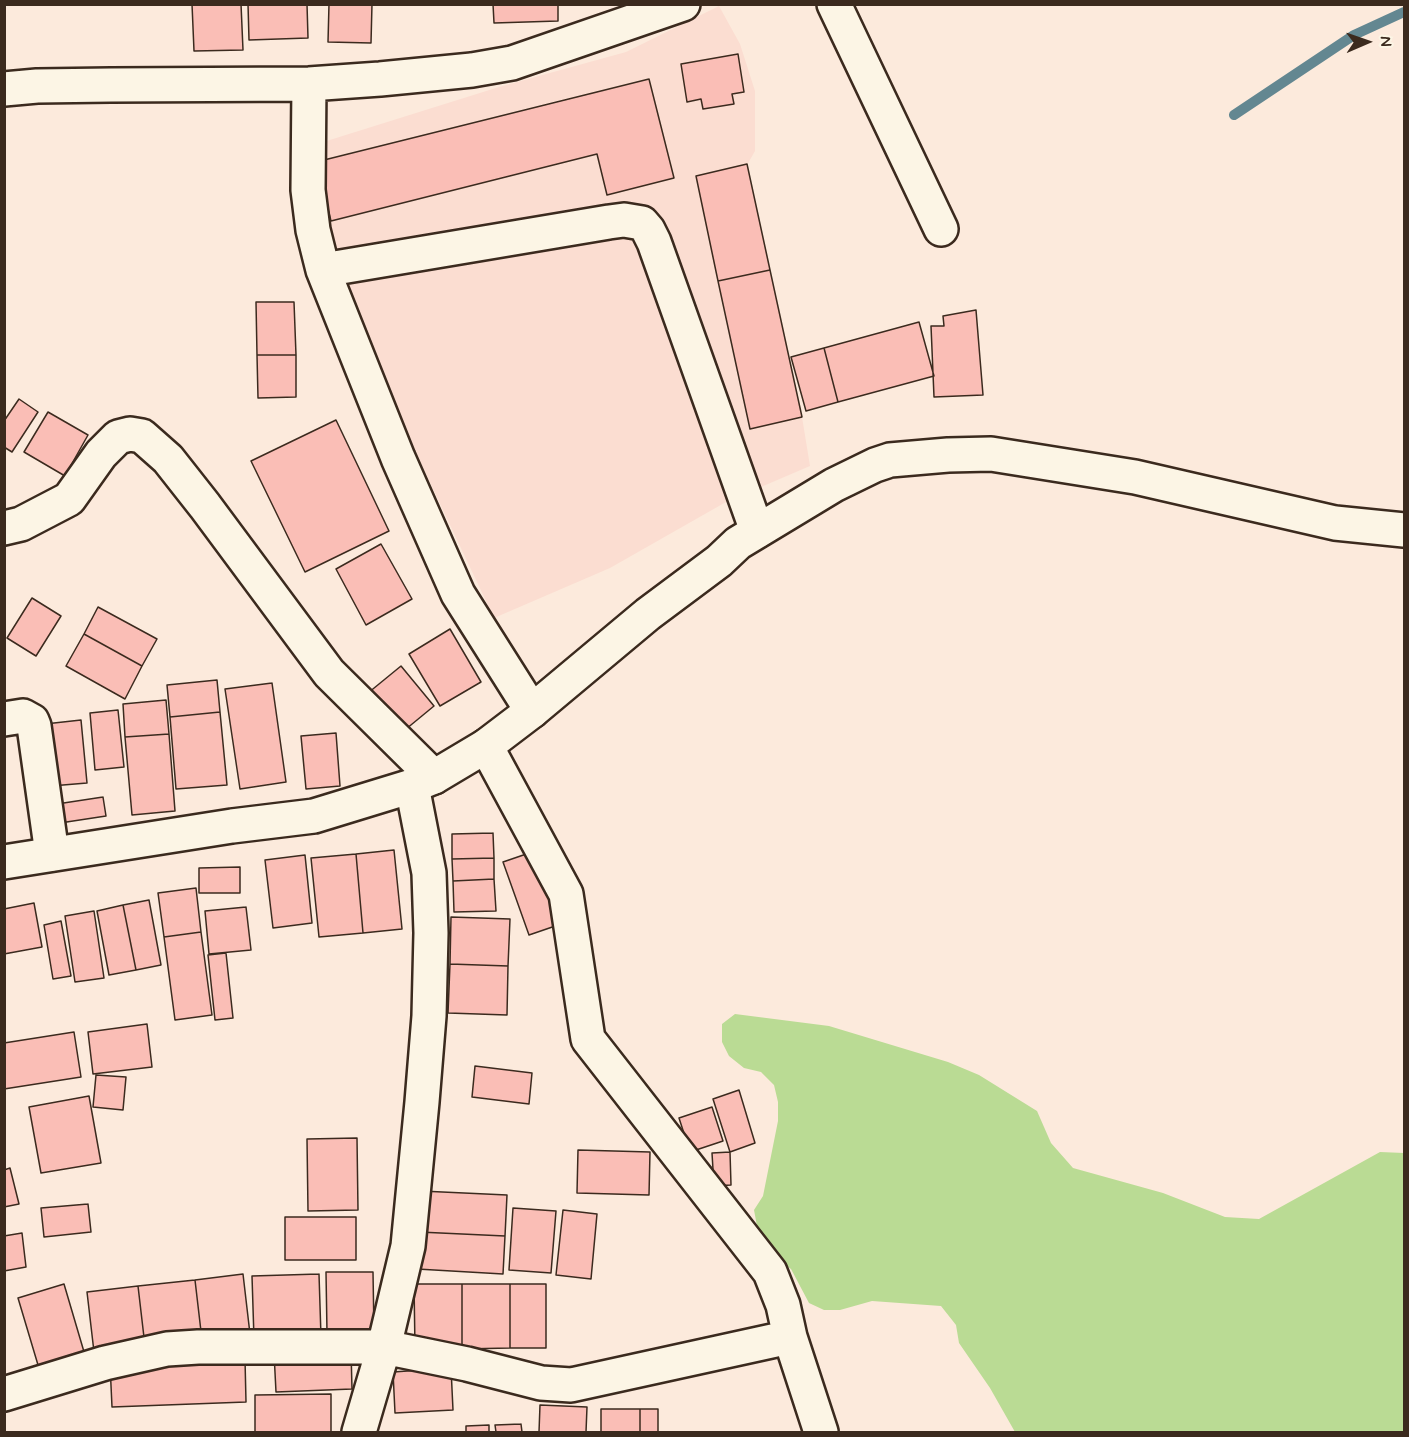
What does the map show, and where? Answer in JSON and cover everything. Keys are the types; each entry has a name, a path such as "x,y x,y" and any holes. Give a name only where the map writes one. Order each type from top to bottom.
{"street":[{"path":"4,89 38,86 309,84 472,70 512,63 682,4"},
{"path":"834,4 941,229"},
{"path":"309,84 308,189 313,230 323,270 398,459 458,594 532,711"},
{"path":"323,270 609,222 624,220 642,223 654,242 757,531"},
{"path":"4,528 21,525 69,499 101,454 118,437 130,434 142,436 168,459 329,673 423,781 431,933 429,1016 408,1246 384,1347 359,1432"},
{"path":"4,862 232,826 314,816 423,781 486,746 532,711 648,614 719,561 738,543 834,485 890,460 991,454 1135,477 1335,523 1404,530"},
{"path":"4,719 23,716 32,721 34,726 52,854"},
{"path":"486,746 566,894 588,1039 770,1272 783,1305 790,1337 821,1432"},
{"path":"4,1394 105,1364 167,1349 384,1347 467,1364 541,1383 571,1385 790,1337"}],"shaded area":[{"path":"719,6 740,44 755,91 755,151 747,165 802,417 810,466 726,502 610,568 494,618 380,377 316,197 317,144 499,87 626,52"}],"green space":[{"path":"735,1014 829,1026 948,1062 979,1075 1037,1111 1051,1143 1073,1168 1163,1193 1225,1217 1259,1219 1380,1152 1404,1153 1404,1432 1015,1432 990,1388 959,1343 956,1325 941,1306 872,1301 840,1310 824,1310 809,1303 791,1269 777,1259 757,1226 754,1210 763,1196 778,1121 778,1102 774,1085 761,1072 744,1068 729,1056 722,1042 722,1024"}],"building":[{"path":"192,4 241,4 243,50 194,51"},
{"path":"248,4 307,4 308,38 249,40"},
{"path":"329,4 372,4 371,43 328,42"},
{"path":"493,4 558,4 558,21 494,23"},
{"path":"738,54 744,92 732,94 734,104 703,109 701,99 687,102 681,64"},
{"path":"649,79 674,178 607,195 597,154 331,221 316,162"},
{"path":"747,164 770,270 718,281 696,176"},
{"path":"770,270 802,417 750,429 718,281"},
{"path":"256,302 294,302 296,355 257,355"},
{"path":"976,310 983,395 934,397 931,326 944,326 943,316"},
{"path":"919,322 934,376 838,402 824,348"},
{"path":"824,348 838,402 806,411 791,357"},
{"path":"257,355 296,355 296,397 258,398"},
{"path":"19,399 38,412 12,452 4,447 4,421"},
{"path":"48,412 88,435 65,476 24,452"},
{"path":"336,420 389,531 305,572 251,461"},
{"path":"381,544 412,599 366,625 336,569"},
{"path":"32,598 61,616 36,656 7,638"},
{"path":"98,607 157,639 142,666 84,634"},
{"path":"450,629 481,682 440,706 409,654"},
{"path":"84,634 142,666 125,699 66,666"},
{"path":"401,666 434,706 400,734 368,693"},
{"path":"217,680 220,712 170,717 167,685"},
{"path":"272,683 286,782 240,789 225,689"},
{"path":"166,700 169,734 125,737 123,704"},
{"path":"118,710 124,767 95,770 90,713"},
{"path":"220,712 227,785 176,789 170,717"},
{"path":"81,720 87,783 51,786 45,724"},
{"path":"336,733 340,786 306,789 301,736"},
{"path":"169,734 175,811 132,815 125,737"},
{"path":"103,797 106,816 60,823 57,804"},
{"path":"493,833 494,858 452,859 452,834"},
{"path":"394,850 402,929 363,933 356,854"},
{"path":"538,850 564,923 529,935 503,862"},
{"path":"356,854 363,933 319,937 311,858"},
{"path":"305,855 312,923 273,928 265,860"},
{"path":"494,858 494,879 453,881 452,859"},
{"path":"240,867 240,893 199,893 199,868"},
{"path":"494,879 496,911 454,912 453,881"},
{"path":"196,888 201,932 164,937 158,893"},
{"path":"149,900 161,965 136,970 123,905"},
{"path":"34,903 42,947 4,954 4,909"},
{"path":"123,905 136,970 109,975 97,911"},
{"path":"246,907 251,950 209,954 205,911"},
{"path":"94,911 104,978 75,982 65,916"},
{"path":"451,917 510,919 508,966 450,964"},
{"path":"61,921 71,976 53,979 44,925"},
{"path":"201,932 212,1015 175,1020 164,937"},
{"path":"226,953 233,1018 215,1020 208,955"},
{"path":"450,964 508,966 507,1015 448,1013"},
{"path":"147,1024 152,1067 93,1074 88,1032"},
{"path":"74,1032 81,1077 4,1089 4,1043"},
{"path":"475,1066 532,1073 529,1104 472,1097"},
{"path":"96,1075 126,1077 123,1110 93,1107"},
{"path":"739,1090 755,1143 730,1152 713,1099"},
{"path":"89,1096 101,1163 41,1173 29,1107"},
{"path":"712,1107 723,1141 690,1152 679,1118"},
{"path":"357,1138 358,1210 308,1211 307,1139"},
{"path":"578,1150 650,1152 649,1195 577,1193"},
{"path":"730,1152 731,1185 714,1186 712,1153"},
{"path":"10,1168 19,1204 4,1207 4,1170"},
{"path":"421,1191 507,1195 505,1236 419,1232"},
{"path":"88,1204 91,1232 44,1237 41,1208"},
{"path":"513,1208 556,1211 551,1273 509,1270"},
{"path":"563,1210 597,1214 591,1279 556,1275"},
{"path":"285,1217 356,1217 356,1260 285,1260"},
{"path":"419,1232 505,1236 503,1274 417,1269"},
{"path":"22,1233 26,1267 4,1271 4,1236"},
{"path":"326,1272 373,1272 374,1332 327,1333"},
{"path":"243,1274 250,1334 202,1340 195,1280"},
{"path":"319,1274 321,1337 254,1339 252,1276"},
{"path":"195,1280 202,1340 145,1346 138,1286"},
{"path":"64,1284 87,1362 41,1375 18,1298"},
{"path":"414,1284 462,1284 462,1349 415,1348"},
{"path":"462,1284 510,1284 510,1348 462,1349"},
{"path":"510,1284 546,1284 546,1348 510,1348"},
{"path":"138,1286 145,1346 94,1352 87,1292"},
{"path":"351,1350 352,1389 276,1392 274,1353"},
{"path":"245,1359 246,1402 112,1407 110,1364"},
{"path":"451,1368 453,1410 395,1413 393,1372"},
{"path":"331,1394 331,1432 255,1432 255,1395"},
{"path":"540,1405 587,1407 586,1432 539,1432"},
{"path":"601,1409 640,1409 640,1432 601,1432"},
{"path":"640,1409 658,1409 658,1432 640,1432"},
{"path":"521,1424 522,1432 496,1432 495,1425"},
{"path":"489,1425 489,1432 466,1432 466,1426"}],"waterway":[{"path":"1234,115 1354,35 1404,12"}]}
